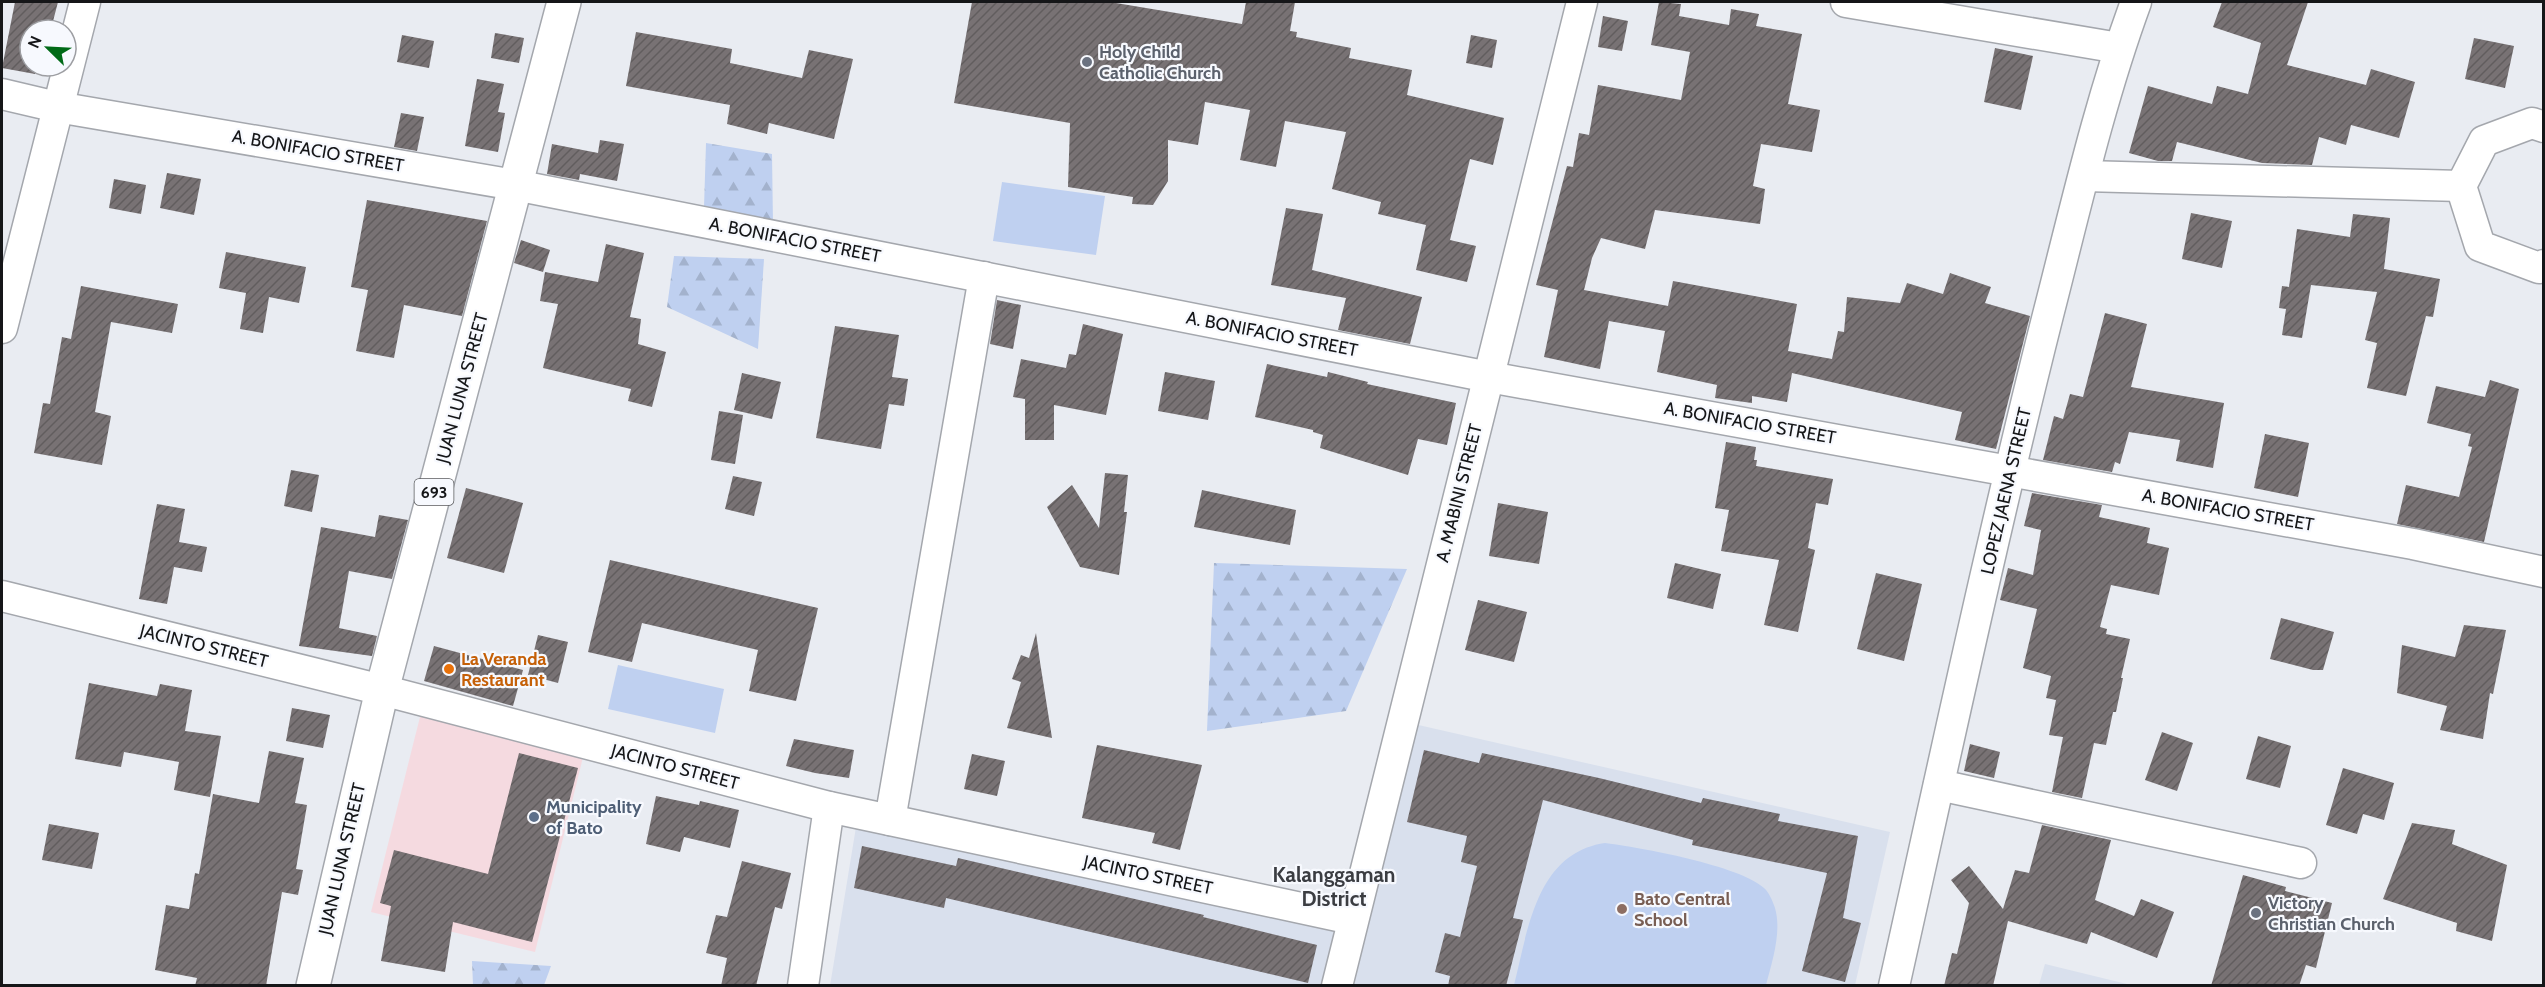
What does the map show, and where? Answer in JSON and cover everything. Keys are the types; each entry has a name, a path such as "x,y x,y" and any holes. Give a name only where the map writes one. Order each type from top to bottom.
{"main road":[{"name":"JUAN LUNA STREET","path":"313,986 382,690 564,2"}],"street":[{"path":"2,328 85,2"},
{"name":"A. MABINI STREET","path":"1337,986 1582,2"},
{"path":"1846,2 2119,48"},
{"name":"LOPEZ JAENA STREET","path":"1894,986 2009,470 2084,176 2119,48 2136,2"},
{"name":"A. BONIFACIO STREET","path":"2,94 57,107 515,185 1489,377 2413,544 2544,572"},
{"path":"2544,127 2532,123 2484,141 2461,186 2480,246 2539,268 2544,265"},
{"path":"2084,176 2461,186"},
{"path":"890,820 984,277"},
{"name":"JACINTO STREET","path":"2,596 382,690 829,807 1352,919"},
{"path":"1939,785 2301,863"},
{"path":"802,986 829,807"}],"shaded area":[{"path":"421,713 584,753 535,952 371,912"},
{"name":"Bato Central School","path":"1414,724 1890,832 1855,985 1354,986"},
{"path":"857,821 1341,926 1326,985 830,986"},
{"path":"2045,964 2131,985 2039,985"}],"green space":[{"path":"706,143 772,154 773,225 704,207"},
{"path":"1002,182 1105,196 1096,255 993,241"},
{"path":"674,256 764,259 758,349 667,307"},
{"path":"1214,563 1407,569 1346,711 1207,731"},
{"path":"618,665 724,689 715,733 608,709"},
{"path":"1605,843 1664,853 1713,865 1752,880 1764,888 1775,908 1777,917 1775,947 1766,985 1514,985 1531,919 1539,897 1550,878 1564,862 1582,850"},
{"path":"472,961 551,966 544,985 473,985"}],"building":[{"path":"15,2 58,2 54,18 18,18 18,71 2,68"},
{"path":"972,2 1110,2 1242,24 1246,2 1295,2 1290,31 1297,32 1296,37 1351,48 1349,58 1412,70 1407,95 1504,118 1493,165 1470,159 1450,240 1476,246 1467,282 1416,270 1426,225 1378,214 1381,202 1332,189 1346,132 1285,121 1276,167 1240,160 1250,110 1205,102 1198,145 1168,140 1168,181 1153,205 1132,204 1133,197 1068,187 1070,123 954,103"},
{"path":"1659,2 1681,4 1679,16 1729,25 1731,9 1759,14 1756,26 1802,34 1788,104 1820,110 1812,152 1761,144 1753,186 1765,189 1760,224 1655,210 1645,249 1601,238 1592,258 1584,290 1668,306 1673,281 1797,304 1788,351 1832,359 1838,331 1844,332 1847,297 1900,303 1907,283 1943,294 1950,273 1991,287 1985,303 2030,316 1996,449 1955,440 1962,412 1792,373 1787,402 1752,396 1752,403 1715,398 1717,385 1657,372 1665,331 1609,321 1600,369 1544,357 1558,290 1536,285 1567,166 1573,167 1579,133 1589,135 1598,85 1681,100 1690,52 1651,45"},
{"path":"2222,2 2308,2 2287,65 2366,85 2371,69 2415,82 2399,138 2351,125 2346,145 2319,137 2312,165 2262,163 2177,142 2172,161 2158,161 2129,153 2148,86 2212,104 2217,86 2248,94 2261,43 2213,27"},
{"path":"1603,16 1628,21 1622,51 1598,47"},
{"path":"636,32 732,49 730,63 802,78 809,50 853,59 834,139 769,123 767,134 727,124 730,105 626,86"},
{"path":"495,33 524,38 519,63 491,58"},
{"path":"402,35 434,41 429,68 397,62"},
{"path":"1471,35 1497,40 1492,68 1466,63"},
{"path":"2474,38 2514,46 2505,88 2465,79"},
{"path":"1995,48 2033,56 2021,110 1984,102"},
{"path":"477,79 504,84 498,112 505,113 498,152 465,146"},
{"path":"401,113 424,117 417,151 394,147"},
{"path":"600,140 624,144 617,181 580,174 579,180 547,174 552,144 598,153"},
{"path":"167,173 201,179 194,215 160,208"},
{"path":"114,179 146,185 141,214 109,208"},
{"path":"367,200 487,221 462,316 404,305 394,358 356,351 368,290 351,287"},
{"path":"1286,208 1323,214 1312,270 1422,297 1410,344 1338,330 1346,298 1271,285"},
{"path":"2191,213 2232,221 2222,268 2182,259"},
{"path":"2353,214 2390,218 2384,269 2440,279 2433,317 2426,316 2406,396 2367,388 2377,343 2365,340 2377,292 2311,285 2302,338 2282,335 2286,309 2279,308 2282,286 2289,287 2297,229 2350,237"},
{"path":"521,240 550,250 543,272 514,263"},
{"path":"606,244 644,253 630,317 641,319 638,344 666,352 652,407 628,401 631,389 543,368 558,304 540,301 545,272 598,282"},
{"path":"226,252 306,267 299,303 269,297 263,333 240,329 246,293 219,288"},
{"path":"81,286 178,304 172,333 111,322 95,412 111,416 102,465 34,453 43,403 50,404 62,337 71,339"},
{"path":"997,300 1021,305 1013,349 990,344"},
{"path":"2105,313 2147,324 2131,387 2224,403 2213,468 2176,461 2180,440 2129,432 2120,464 2115,462 2112,472 2043,460 2054,416 2063,419 2070,394 2083,397"},
{"path":"1083,324 1123,334 1106,415 1054,405 1054,440 1025,440 1025,399 1013,397 1021,359 1066,368 1069,354 1076,355"},
{"path":"835,326 899,335 892,377 908,379 904,406 889,404 881,449 816,438"},
{"path":"1267,364 1327,377 1328,372 1368,382 1367,384 1456,403 1447,445 1418,439 1408,475 1320,448 1323,435 1313,430 1255,417"},
{"path":"1165,372 1215,381 1208,420 1158,411"},
{"path":"742,373 781,382 772,419 734,410"},
{"path":"2490,380 2519,389 2484,542 2397,524 2406,485 2459,497 2472,447 2468,446 2471,434 2427,423 2436,386 2485,397"},
{"path":"719,411 743,415 735,464 711,460"},
{"path":"2265,434 2309,443 2298,497 2254,488"},
{"path":"1726,442 1756,447 1754,460 1757,460 1756,466 1833,479 1828,505 1816,503 1808,548 1815,550 1798,632 1764,625 1779,560 1721,551 1729,510 1715,508"},
{"path":"291,470 319,475 312,512 284,506"},
{"path":"1105,473 1128,475 1124,512 1127,512 1119,575 1080,567 1047,507 1072,485 1099,528"},
{"path":"733,476 762,482 754,516 725,509"},
{"path":"466,488 523,503 504,573 447,558"},
{"path":"1202,490 1296,510 1290,545 1194,527"},
{"path":"2032,493 2102,505 2099,517 2150,528 2147,543 2169,548 2159,595 2111,585 2100,627 2107,629 2106,634 2130,639 2116,712 2113,712 2106,745 2094,743 2082,798 2052,792 2063,737 2049,735 2056,700 2046,698 2051,676 2023,668 2037,609 2000,600 2008,568 2033,575 2041,530 2024,526"},
{"path":"1498,503 1548,512 1539,564 1489,556"},
{"path":"157,504 185,509 179,542 207,547 202,572 174,567 167,604 139,599"},
{"path":"379,515 408,520 392,579 349,571 339,628 377,636 372,656 299,646 321,527 375,537"},
{"path":"610,560 818,608 796,701 749,691 758,650 642,623 632,662 588,652"},
{"path":"1675,563 1721,574 1713,609 1667,598"},
{"path":"1876,573 1922,584 1904,661 1857,649"},
{"path":"1478,600 1527,612 1514,662 1465,650"},
{"path":"2281,618 2334,632 2323,670 2313,670 2270,659"},
{"path":"2464,625 2506,630 2493,694 2490,693 2483,739 2440,730 2447,706 2397,693 2402,645 2455,657"},
{"path":"1036,633 1052,738 1007,728 1021,682 1012,679 1021,655 1029,658"},
{"path":"538,635 568,642 558,683 528,675"},
{"path":"434,646 523,670 513,706 424,681"},
{"path":"89,683 157,696 160,684 192,690 185,731 221,736 210,797 174,790 179,762 124,752 121,767 75,759"},
{"path":"292,708 330,715 323,748 286,741"},
{"path":"2162,732 2193,743 2177,791 2145,780"},
{"path":"2258,736 2291,746 2280,788 2246,779"},
{"path":"794,739 854,750 849,778 786,766"},
{"path":"1970,744 2000,752 1994,778 1964,771"},
{"path":"1097,745 1202,765 1180,850 1152,843 1155,833 1082,818"},
{"path":"1424,750 1479,763 1482,753 1701,803 1703,798 1780,814 1778,821 1858,836 1843,918 1861,923 1845,982 1802,971 1827,873 1692,845 1693,840 1543,800 1513,918 1523,920 1506,986 1448,986 1450,976 1435,972 1445,933 1460,937 1477,866 1461,862 1467,836 1407,822"},
{"path":"269,751 304,758 295,803 307,805 296,869 303,870 298,895 282,892 266,986 195,986 197,978 155,970 166,905 189,909 195,873 199,874 213,794 259,803"},
{"path":"519,753 578,768 532,942 453,922 445,972 381,961 391,906 380,903 394,850 488,874"},
{"path":"972,754 1005,761 997,796 964,789"},
{"path":"2343,768 2394,783 2384,820 2363,814 2357,834 2326,825"},
{"path":"656,796 699,805 700,801 739,810 730,848 684,837 680,852 646,844"},
{"path":"2412,823 2455,830 2452,844 2507,865 2492,941 2456,931 2457,923 2383,899"},
{"path":"49,824 99,833 92,869 42,860"},
{"path":"2042,825 2111,840 2095,900 2134,916 2141,899 2174,912 2157,958 2091,932 2087,944 2008,921 1993,986 1944,986 1952,953 1957,954 1969,903 1951,880 1969,866 2003,909 2015,870 2029,873"},
{"path":"862,846 956,866 958,858 1204,915 1203,917 1317,945 1308,983 946,898 944,908 854,888"},
{"path":"742,861 791,873 782,909 775,907 756,986 721,986 727,958 706,953 716,915 727,917"},
{"path":"2243,875 2286,887 2285,891 2332,903 2316,968 2306,965 2299,986 2211,986"}],"place":[{"name":"Holy Child Catholic Church","path":"1087,62"},
{"name":"La Veranda Restaurant","path":"449,669"},
{"name":"Municipality of Bato","path":"534,817"},
{"name":"Bato Central School","path":"1622,909"},
{"name":"Victory Christian Church","path":"2256,913"}],"district":[{"name":"Kalanggaman District","path":"1334,886"}]}
